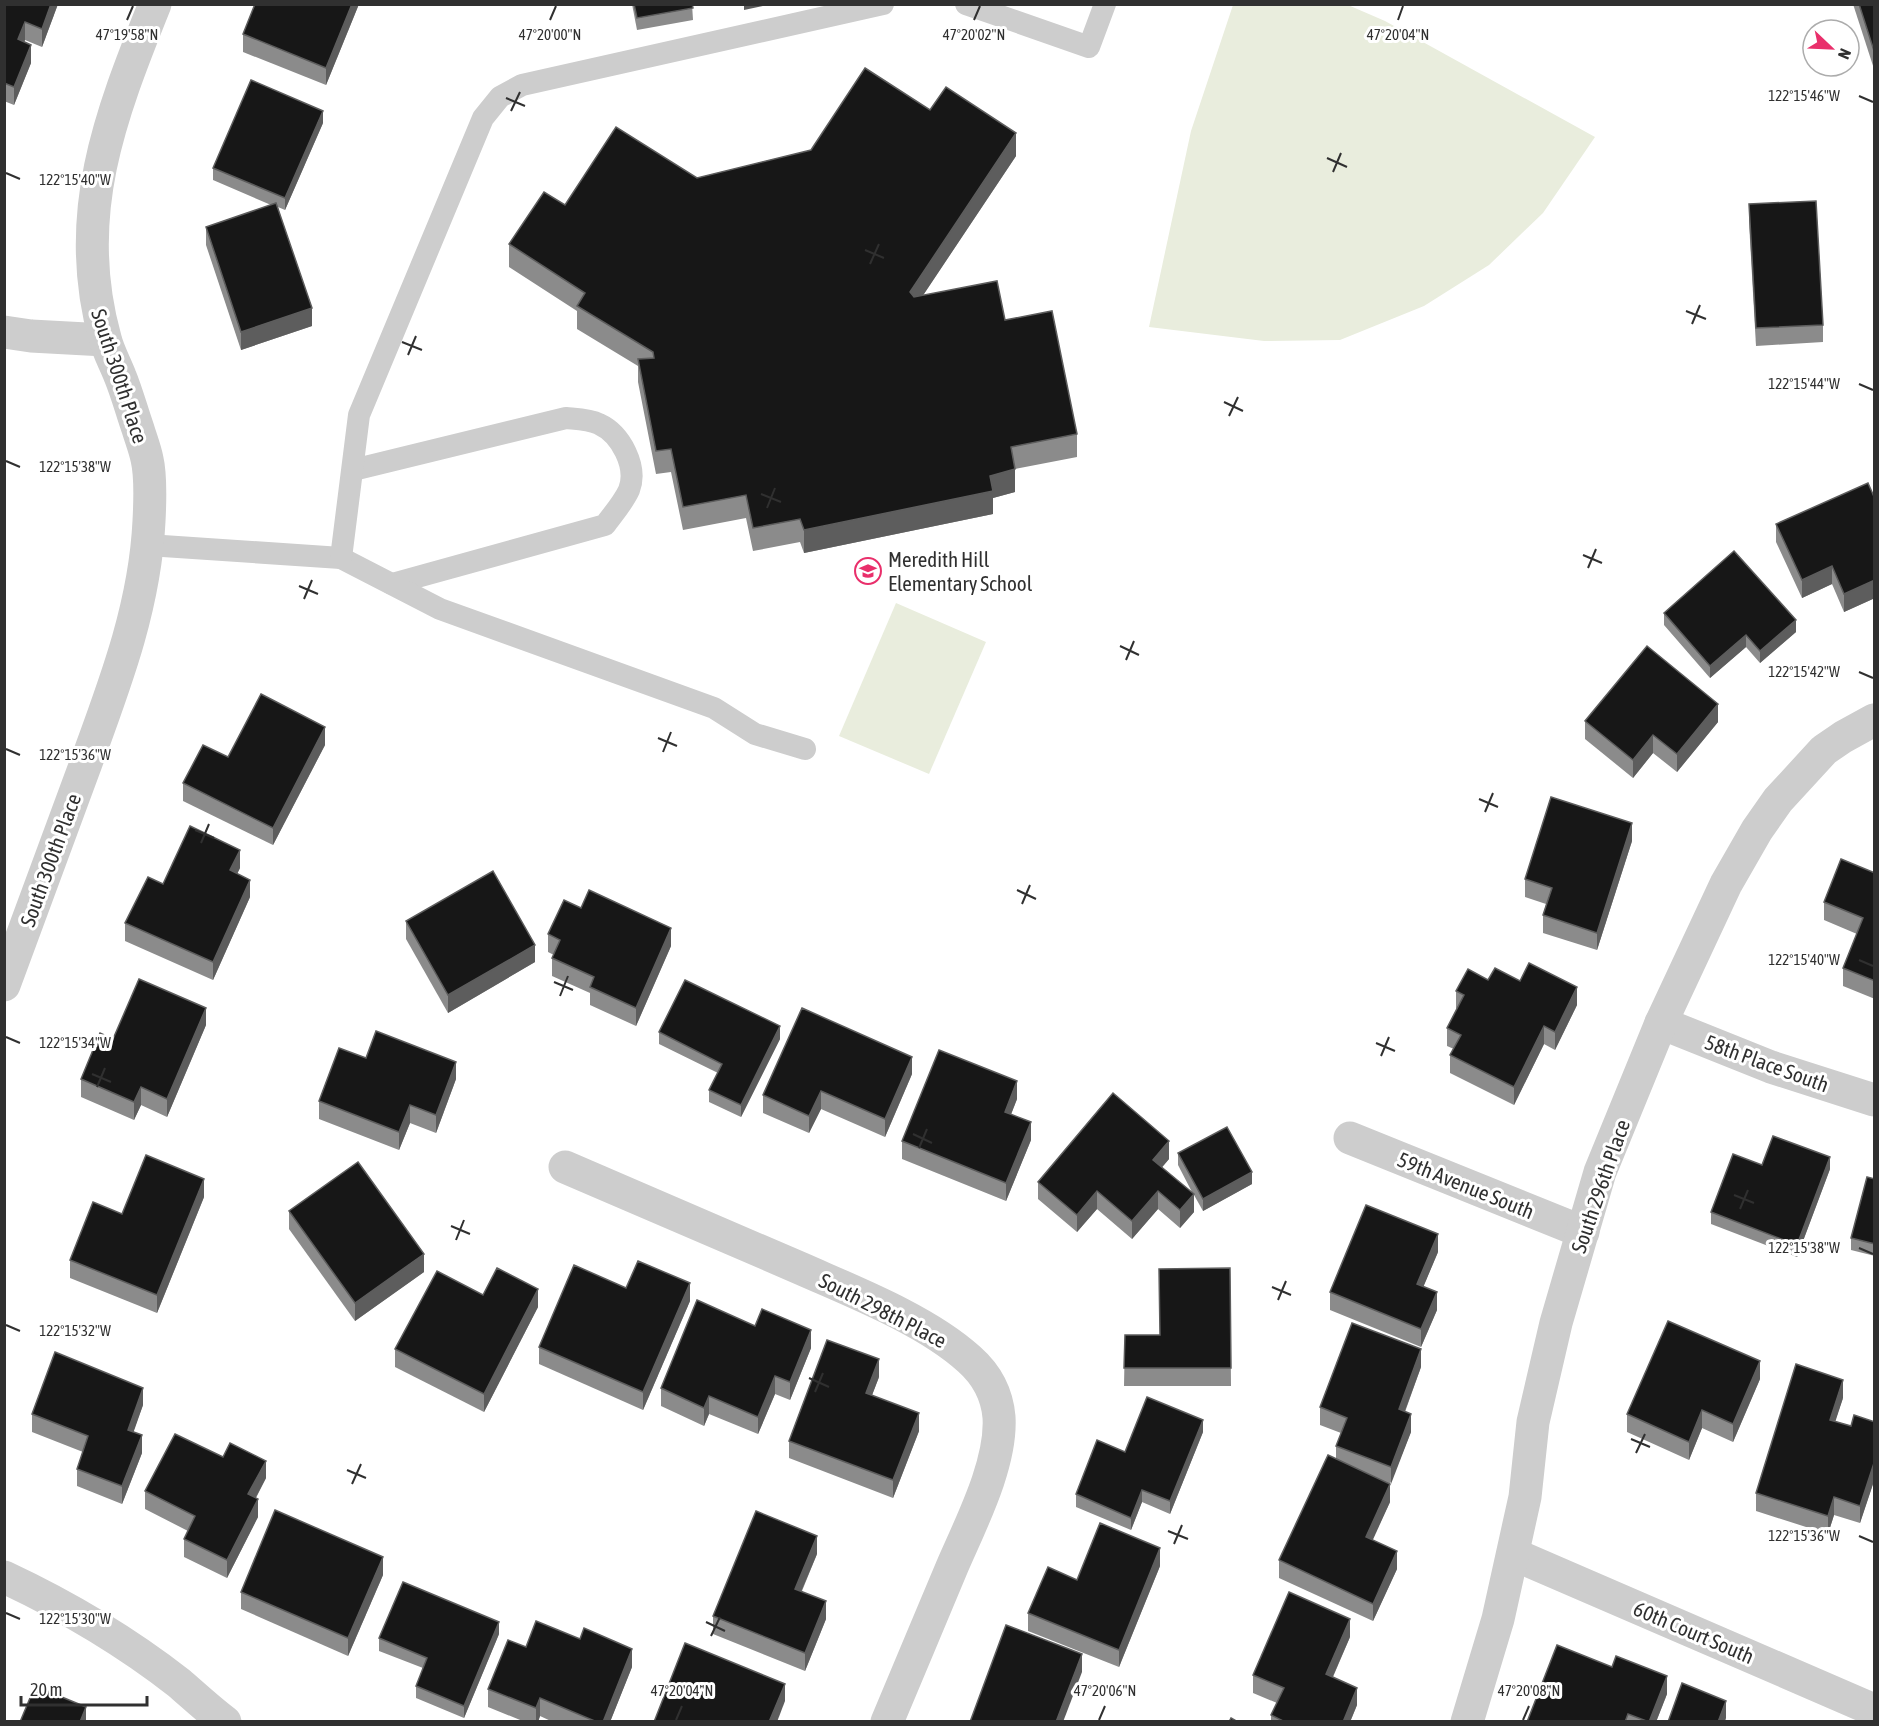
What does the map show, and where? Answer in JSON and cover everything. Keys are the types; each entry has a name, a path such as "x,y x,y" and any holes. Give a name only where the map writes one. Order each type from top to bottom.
{"street":[{"name":"South 300th Place","path":"4,985 121,664 141,591 148,545 148,460 125,389 105,340 95,297 92,257 93,214 100,166 110,123 125,78 155,4"},
{"path":"4,332 31,336 105,340"},
{"name":"South 296th Place","path":"1467,1722 1498,1619 1513,1554 1525,1497 1533,1422 1556,1323 1600,1172 1661,1023 1726,884 1762,823 1778,800 1824,750 1875,720"},
{"name":"58th Place South","path":"1661,1023 1771,1067 1875,1100"},
{"name":"59th Avenue South","path":"1350,1138 1583,1232"},
{"name":"South 298th Place","path":"565,1167 881,1305 922,1326 954,1347 973,1363 989,1383 997,1404 999,1418 995,1454 982,1498 887,1722"},
{"name":"60th Court South","path":"1513,1554 1875,1710"},
{"path":"4,1577 62,1605 124,1643 179,1683 225,1722"}],"lane":[{"path":"341,558 359,415 483,118 500,97 522,85 883,4"},
{"path":"966,4 1089,47 1105,4"},
{"path":"353,470 567,418 599,424 625,449 632,474 629,490 605,525 392,584"},
{"path":"148,545 341,558 440,609 714,708 755,734 806,749"}],"green space":[{"path":"1233,5 1348,5 1385,21 1595,137 1543,213 1489,265 1424,306 1340,340 1264,341 1149,327 1191,131"},
{"path":"896,603 986,642 929,774 839,736"}],"building":[{"path":"4,4 51,4 42,29 25,22 18,39 31,45 14,87 4,83"},
{"path":"255,4 352,4 326,68 243,34"},
{"path":"634,4 692,4 693,8 637,18"},
{"path":"1859,4 1875,4 1875,54"},
{"path":"865,68 930,110 946,87 1016,133 910,292 914,297 997,281 1005,320 1052,311 1077,434 1011,447 1015,469 990,476 993,491 804,530 800,519 753,528 746,495 683,507 671,449 656,451 638,359 654,358 653,352 577,306 585,293 509,244 544,192 565,205 616,127 697,178 811,150"},
{"path":"251,80 323,111 285,198 213,168"},
{"path":"1816,201 1823,325 1756,328 1749,204"},
{"path":"276,203 312,308 241,332 206,227"},
{"path":"1868,483 1875,499 1875,580 1844,594 1832,566 1802,580 1776,524"},
{"path":"1734,551 1796,620 1760,651 1746,635 1710,666 1664,613"},
{"path":"1647,646 1718,704 1677,754 1653,735 1633,760 1585,721"},
{"path":"261,694 325,727 273,828 183,783 203,745 228,757"},
{"path":"1551,797 1632,823 1597,933 1543,915 1552,888 1525,879"},
{"path":"190,826 240,850 230,870 250,880 213,962 125,923 148,877 163,884"},
{"path":"1841,859 1875,873 1875,981 1843,968 1863,918 1824,902"},
{"path":"493,871 535,945 448,995 406,921"},
{"path":"589,890 671,928 636,1008 590,987 594,977 552,958 560,940 548,934 564,900 581,908"},
{"path":"1529,963 1577,987 1555,1032 1544,1026 1514,1087 1450,1055 1461,1035 1447,1028 1464,995 1456,991 1468,969 1488,980 1495,968 1520,981"},
{"path":"139,979 206,1008 167,1099 141,1087 134,1102 81,1079 100,1033 113,1039"},
{"path":"685,980 780,1026 741,1105 709,1090 722,1064 659,1032"},
{"path":"802,1008 912,1057 885,1119 821,1091 809,1116 763,1095"},
{"path":"376,1031 456,1062 436,1115 410,1105 399,1132 319,1101 339,1048 366,1058"},
{"path":"939,1050 1017,1081 1005,1112 1031,1122 1006,1183 902,1141"},
{"path":"1113,1093 1169,1141 1153,1160 1194,1194 1180,1210 1158,1191 1132,1221 1097,1191 1077,1215 1038,1182"},
{"path":"1227,1127 1252,1172 1203,1199 1178,1153"},
{"path":"1773,1136 1830,1157 1797,1245 1711,1212 1733,1154 1762,1165"},
{"path":"146,1155 204,1179 157,1295 70,1260 93,1202 122,1214"},
{"path":"358,1162 424,1254 355,1303 289,1211"},
{"path":"1867,1177 1875,1179 1875,1244 1851,1238"},
{"path":"1366,1205 1438,1234 1417,1284 1437,1292 1421,1329 1330,1292"},
{"path":"638,1261 690,1283 643,1392 539,1347 574,1265 626,1288"},
{"path":"497,1268 538,1289 484,1394 395,1349 437,1271 483,1295"},
{"path":"1230,1268 1231,1368 1124,1368 1125,1335 1160,1335 1159,1269"},
{"path":"697,1300 755,1326 762,1309 811,1330 790,1382 775,1376 758,1417 709,1396 704,1408 661,1388"},
{"path":"1668,1321 1760,1361 1733,1424 1702,1410 1689,1442 1627,1414"},
{"path":"1352,1323 1421,1349 1399,1409 1411,1414 1391,1467 1336,1446 1347,1418 1320,1407"},
{"path":"827,1340 879,1359 866,1393 919,1413 893,1480 789,1441"},
{"path":"55,1352 143,1388 128,1430 142,1435 122,1486 77,1469 88,1436 32,1414"},
{"path":"1796,1364 1843,1380 1830,1420 1851,1426 1854,1415 1875,1422 1875,1460 1860,1506 1834,1497 1828,1516 1756,1493"},
{"path":"1147,1397 1203,1420 1170,1501 1142,1490 1131,1518 1076,1494 1097,1440 1125,1452"},
{"path":"175,1434 223,1457 230,1443 266,1461 248,1494 258,1499 227,1560 184,1539 195,1516 145,1491"},
{"path":"1328,1455 1390,1484 1366,1537 1397,1551 1373,1604 1279,1560"},
{"path":"275,1510 383,1557 348,1638 241,1592"},
{"path":"756,1511 817,1536 795,1589 826,1601 805,1653 713,1616"},
{"path":"1100,1523 1160,1548 1119,1650 1028,1613 1048,1567 1077,1580"},
{"path":"403,1582 499,1622 464,1706 416,1686 427,1658 379,1638"},
{"path":"1289,1592 1350,1619 1326,1674 1357,1688 1343,1722 1285,1722 1271,1715 1284,1688 1253,1675"},
{"path":"536,1621 580,1639 584,1628 632,1649 603,1722 597,1722 540,1698 536,1708 488,1689 508,1640 526,1647"},
{"path":"1006,1625 1082,1654 1056,1722 970,1722"},
{"path":"685,1643 785,1684 769,1722 654,1722"},
{"path":"1557,1645 1612,1667 1616,1656 1667,1676 1649,1722 1628,1714 1625,1722 1527,1722"},
{"path":"1682,1683 1726,1701 1718,1722 1668,1722"},
{"path":"35,1686 86,1707 80,1722 20,1722"}],"place":[{"name":"Meredith Hill Elementary School","path":"868,571"}]}
